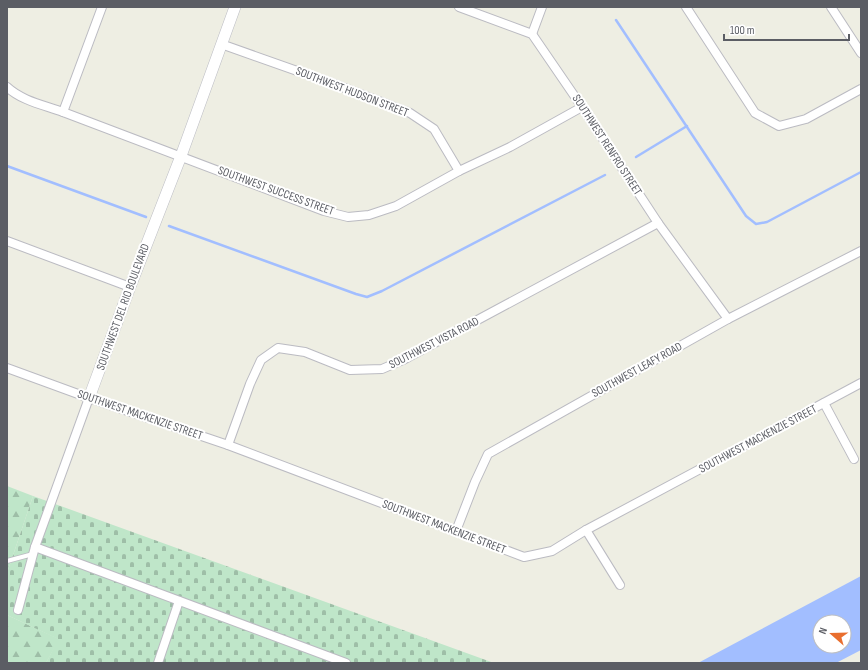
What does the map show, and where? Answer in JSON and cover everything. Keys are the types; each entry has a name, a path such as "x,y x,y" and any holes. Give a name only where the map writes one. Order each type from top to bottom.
{"street":[{"path":"63,112 102,7"},
{"name":"SOUTHWEST DEL RIO BOULEVARD","path":"18,610 34,550 130,287 235,7"},
{"path":"459,7 532,34 542,7"},
{"path":"686,7 755,113 779,126 806,119 861,89"},
{"path":"831,7 861,53"},
{"name":"SOUTHWEST RENFRO STREET","path":"532,34 658,223 728,319"},
{"name":"SOUTHWEST HUDSON STREET","path":"221,44 410,113 434,129 459,171"},
{"name":"SOUTHWEST SUCCESS STREET","path":"7,87 27,99 324,211 348,217 369,215 396,206 459,171 510,147 582,107"},
{"name":"SOUTHWEST VISTA ROAD","path":"228,445 250,384 261,360 278,348 305,352 350,370 382,369 403,360 658,223"},
{"path":"7,241 130,287"},
{"name":"SOUTHWEST LEAFY ROAD","path":"456,531 475,482 488,454 728,319 861,251"},
{"name":"SOUTHWEST MACKENZIE STREET","path":"7,368 89,398 228,445 524,557 552,551 586,530 861,383"},
{"path":"824,403 854,459"},
{"path":"586,530 620,585"},
{"path":"34,550 179,601 346,663"},
{"path":"158,663 179,601"}],"lane":[{"path":"7,561 34,550"}],"green space":[{"path":"7,486 33,496 7,573"},
{"path":"33,496 494,663 46,663 58,639 7,615 7,573"},
{"path":"7,615 59,639 46,663 7,663"}],"water":[{"path":"861,576 861,650 836,663 698,663"}],"waterway":[{"path":"616,20 746,216 756,224 767,222 861,172"},
{"path":"636,157 687,126"},
{"path":"7,166 146,217"},
{"path":"169,226 367,297 382,291 605,175"}]}
